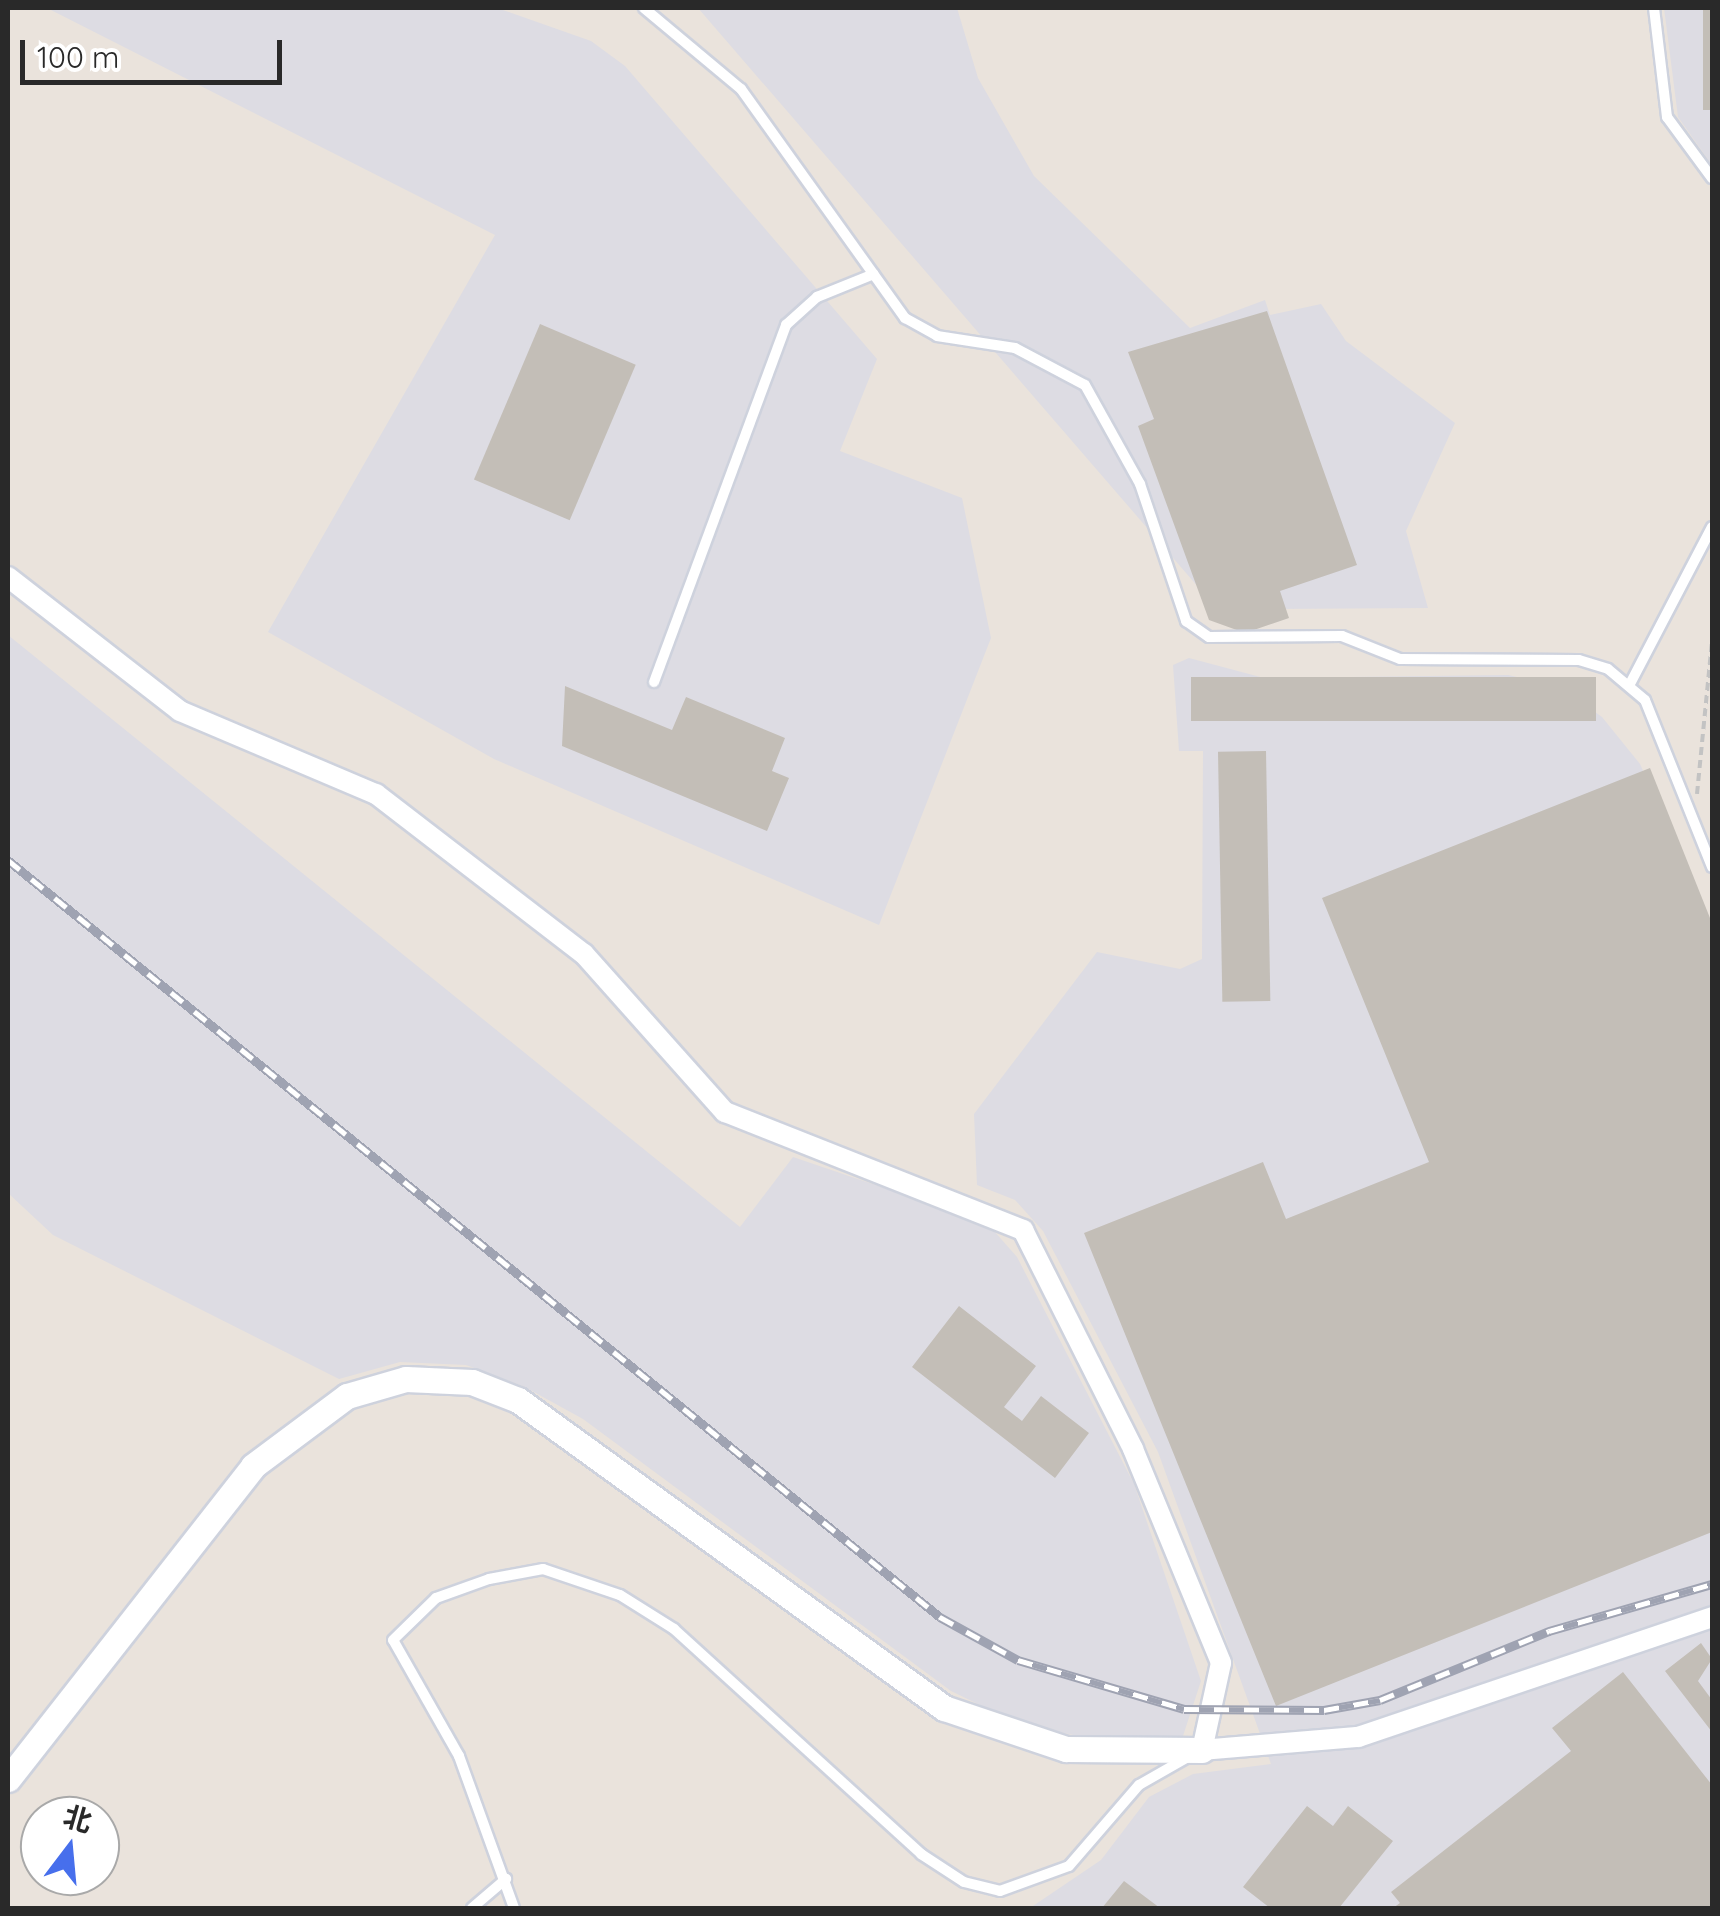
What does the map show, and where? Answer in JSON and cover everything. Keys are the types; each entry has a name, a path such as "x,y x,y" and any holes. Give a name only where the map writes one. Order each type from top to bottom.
{"street":[{"path":"8,577 180,712 376,794 584,954 725,1112 992,1210 1023,1230 1133,1448 1220,1663 1202,1750"},
{"path":"8,1779 253,1466 347,1396 406,1379 472,1382 518,1400 944,1708 1066,1750 1202,1750 1358,1737 1712,1617"}],"lane":[{"path":"644,8 741,88 905,318 937,336 1015,348 1086,385 1140,484 1186,621 1209,637 1342,636 1400,659 1579,660 1632,682 1712,867"},
{"path":"1654,8 1667,117 1712,178"},
{"path":"654,682 786,326 816,298 874,274"},
{"path":"1632,682 1712,527"},
{"path":"514,1908 459,1756 393,1640 436,1598 489,1579 544,1570 620,1594 674,1629 921,1854 1000,1891 1069,1866 1139,1785 1202,1750"},
{"path":"472,1908 506,1880"}],"path":[{"path":"1694,823 1712,642"}],"shaded area":[{"path":"47,8 497,8 591,41 625,66 877,359 840,451 962,498 991,638 879,925 494,759 268,632 495,235"},
{"path":"698,8 957,8 978,78 1034,176 1190,328 1265,300 1270,315 1321,304 1346,341 1455,423 1406,531 1428,608 1271,609 1199,588"},
{"path":"1664,8 1712,8 1712,165 1678,117"},
{"path":"8,635 740,1227 793,1157 987,1223 1017,1257 1134,1484 1201,1681 1182,1739 1099,1741 1013,1721 951,1691 583,1419 523,1386 466,1365 400,1362 339,1379 53,1235 8,1193"},
{"path":"1189,658 1264,678 1508,675 1561,687 1602,717 1640,764 1712,924 1712,1908 1030,1908 1101,1860 1149,1797 1193,1774 1271,1764 1158,1452 1043,1231 1015,1200 977,1185 974,1114 1097,952 1180,969 1202,959 1203,751 1179,751 1173,665"}],"building":[{"path":"1703,8 1712,8 1712,110 1703,110"},
{"path":"1267,311 1357,565 1280,591 1289,618 1245,633 1209,620 1138,426 1154,419 1128,352"},
{"path":"540,324 636,365 570,520 474,480"},
{"path":"1191,677 1596,677 1596,721 1191,721"},
{"path":"565,686 672,730 686,697 785,738 772,771 789,778 767,831 562,746"},
{"path":"1266,751 1270,1001 1222,1002 1218,752"},
{"path":"1650,768 1712,923 1712,1532 1276,1706 1084,1233 1263,1162 1286,1219 1429,1162 1322,898"},
{"path":"959,1306 1036,1366 1004,1407 1022,1421 1041,1396 1089,1433 1055,1478 912,1367"},
{"path":"1701,1643 1712,1659 1698,1681 1712,1700 1712,1732 1665,1671"},
{"path":"1623,1672 1712,1785 1712,1908 1393,1908 1400,1903 1391,1892 1571,1751 1552,1728"},
{"path":"1307,1806 1333,1826 1348,1806 1393,1841 1339,1908 1270,1908 1243,1887"},
{"path":"1124,1881 1160,1908 1102,1908"}],"railway":[{"path":"8,860 940,1617 1018,1660 1184,1709 1324,1710 1380,1700 1549,1631 1712,1584"}]}
